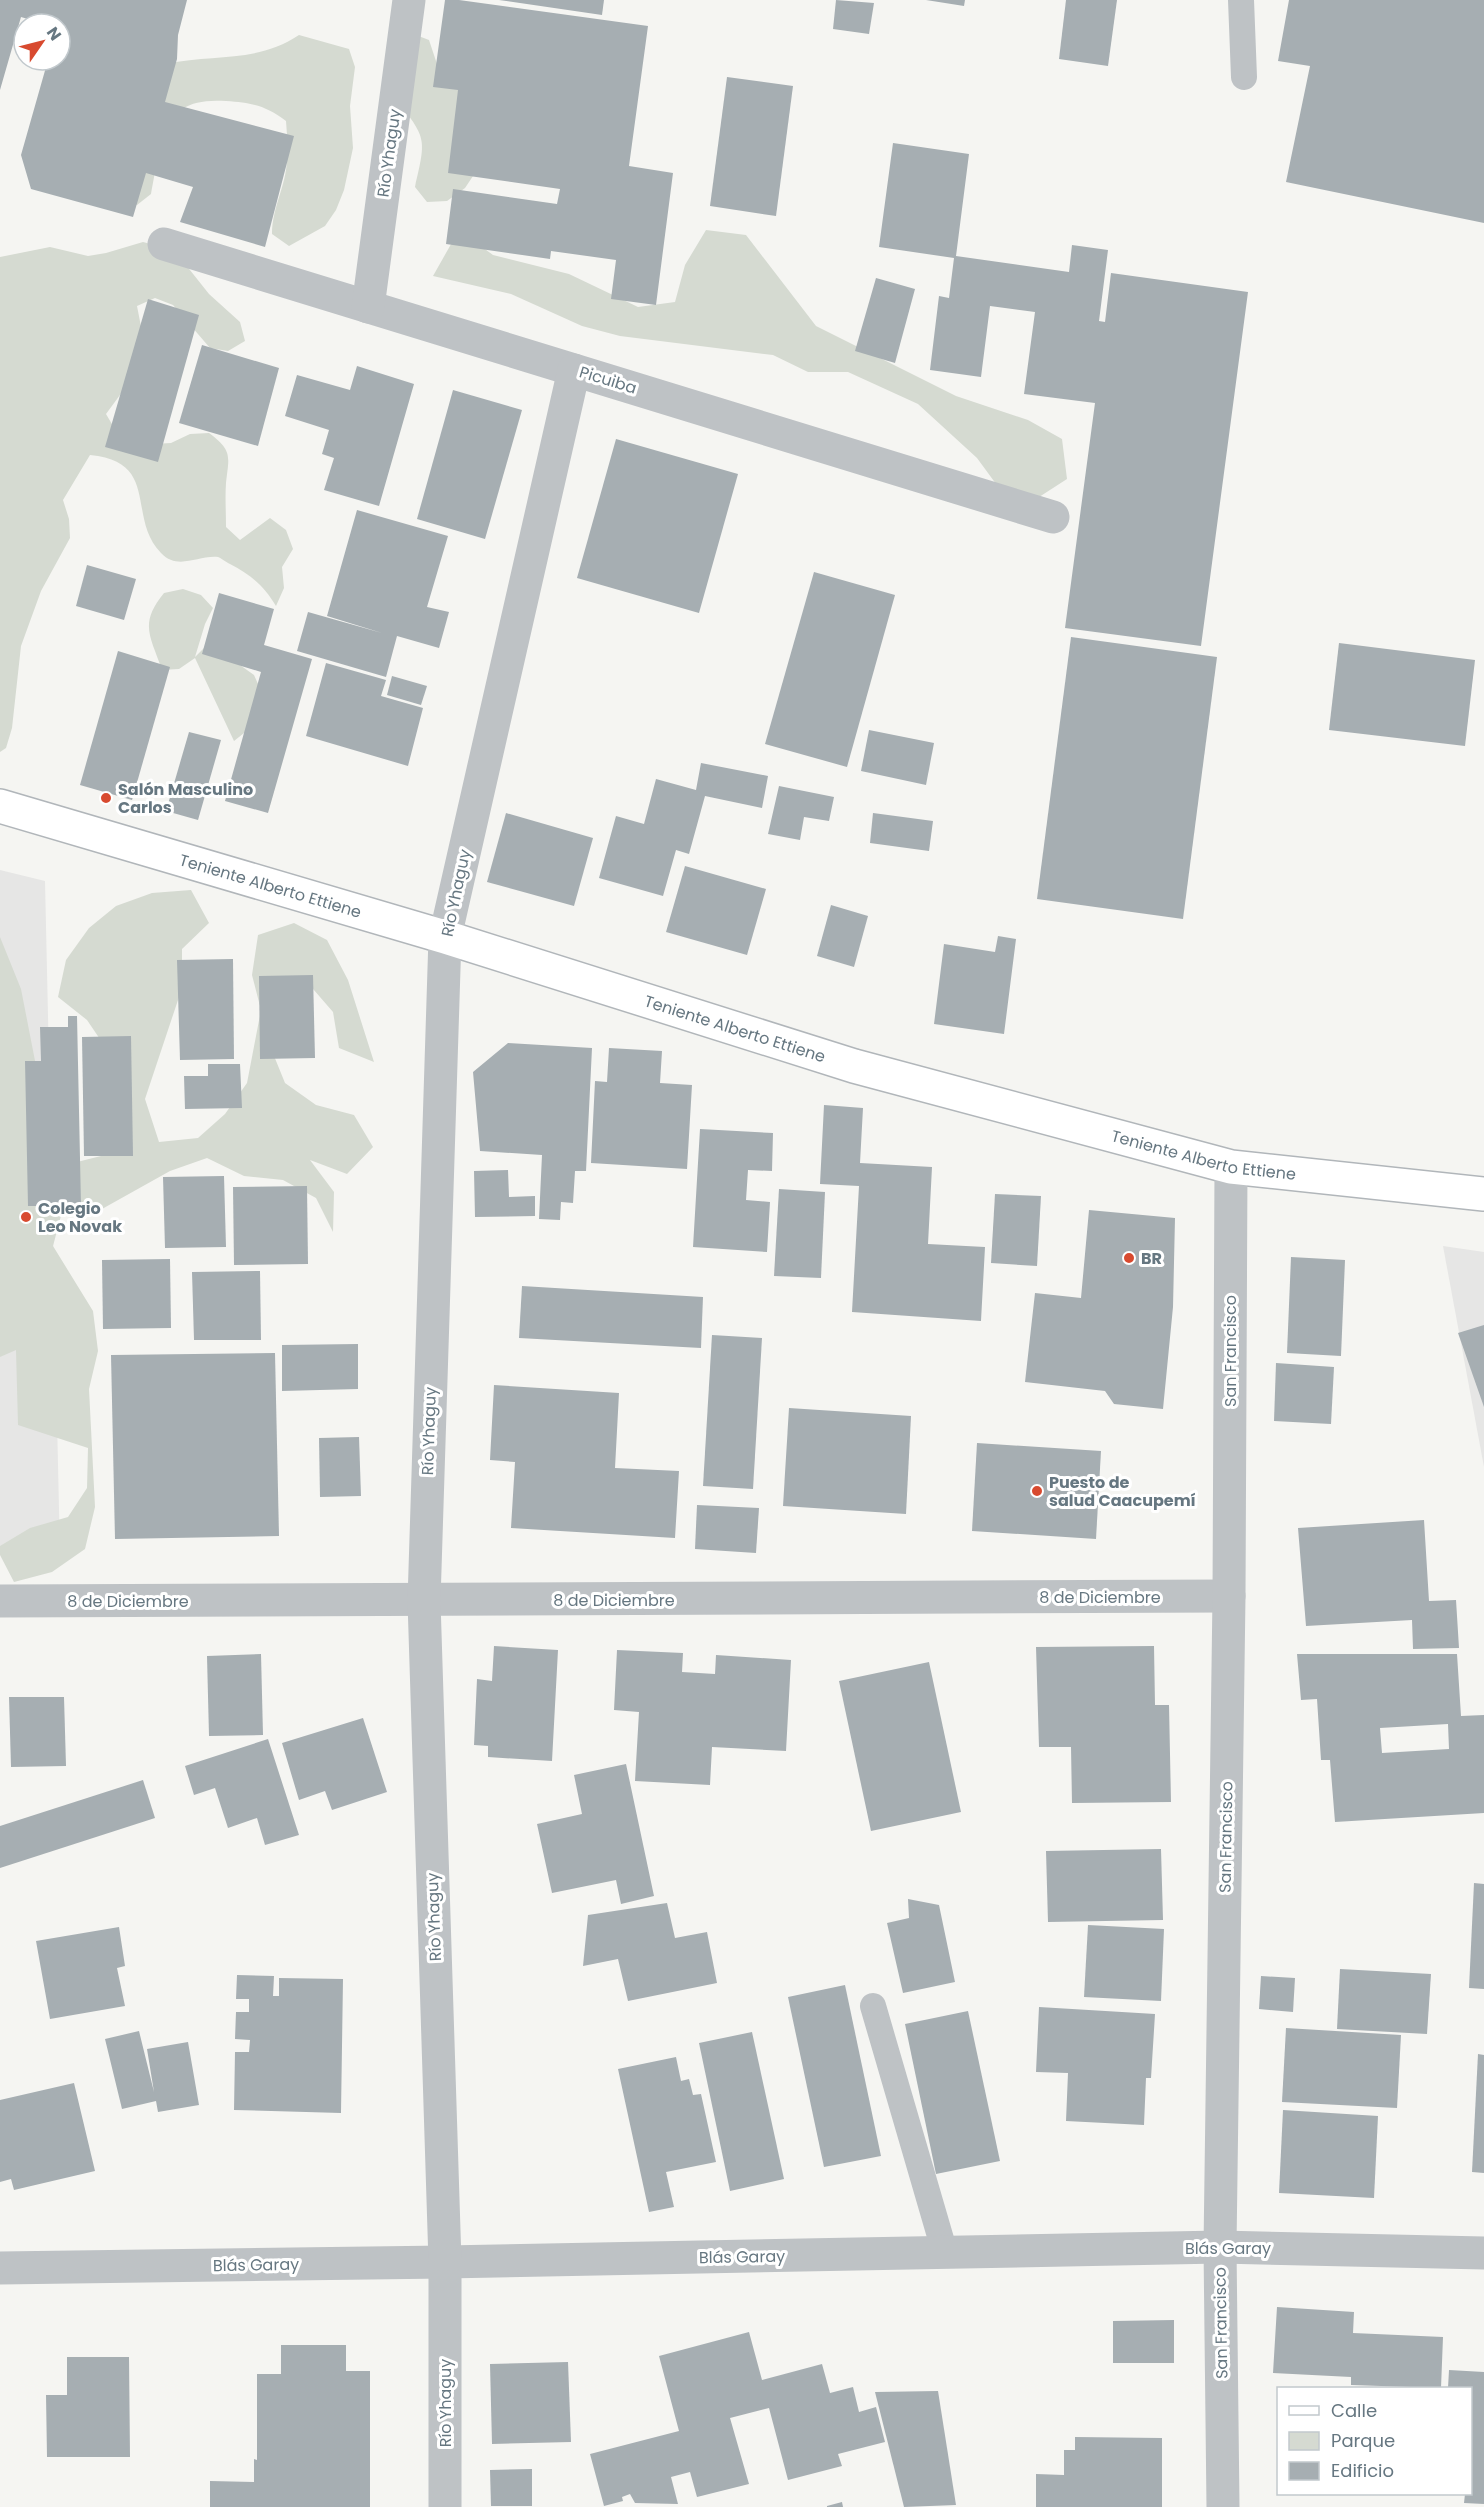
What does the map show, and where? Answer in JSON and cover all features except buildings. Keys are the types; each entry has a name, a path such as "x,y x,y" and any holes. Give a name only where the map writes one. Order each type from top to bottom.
{"main road":[{"name":"Teniente Alberto Ettiene","path":"0,806 445,937 854,1066 1231,1167 1484,1194"}],"street":[{"name":"Río Yhaguy","path":"368,307 409,0"},
{"name":"Picuiba","path":"164,244 1053,517"},
{"name":"Río Yhaguy","path":"445,2507 445,2262 424,1601 445,937 574,370"},
{"name":"San Francisco","path":"1223,2507 1220,2247 1229,1596 1231,1167"},
{"name":"8 de Diciembre","path":"0,1601 1229,1596"},
{"name":"Blás Garay","path":"0,2268 1220,2247 1484,2253"}],"lane":[{"path":"1241,0 1245,77"},
{"path":"873,2006 945,2253"}],"shaded area":[{"name":"Colegio Leo Novak","path":"0,870 45,881 60,1554 0,1554"},
{"path":"1443,1246 1484,1252 1484,1467"}],"green space":[{"path":"408,32 429,40 438,67 454,79 478,112 477,170 465,188 447,201 427,202 415,187 421,157 421,139 418,130 395,97"},
{"path":"299,35 349,49 355,67 350,106 353,148 344,190 336,210 325,226 289,246 272,234 274,215 286,170 286,121 265,108 243,103 204,101 187,106 175,115 167,126 162,140 151,194 137,205 119,197 166,64 250,54 283,44"},
{"path":"459,230 493,255 569,274 638,307 675,302 685,265 706,230 746,235 816,326 956,396 1028,420 1062,439 1067,479 1036,499 999,488 977,458 918,404 848,372 808,372 773,355 620,336 582,326 511,294 433,276"},
{"path":"143,242 166,248 182,260 209,294 240,322 245,341 228,351 210,348 173,305 155,298 137,306 145,347 142,365 106,414 116,431 153,444 171,443 190,434 209,433 217,439 228,455 226,527 240,540 270,518 286,530 293,549 282,567 284,588 276,606 256,582 244,572 219,558 211,557 181,562 168,558 161,553 151,539 139,493 126,468 112,460 90,455 63,500 69,519 70,538 41,591 21,646 12,728 6,748 0,752 0,257 50,247 88,256"},
{"path":"183,589 201,595 213,608 205,624 195,657 209,643 254,675 262,693 249,729 234,741 195,658 179,669 162,670 154,648 149,630 151,613 164,593"},
{"path":"191,890 209,923 182,949 182,988 145,1099 159,1142 198,1138 225,1114 247,1083 261,1010 252,975 258,935 294,923 327,940 348,980 374,1062 339,1048 333,1012 307,982 270,1046 285,1083 316,1105 354,1115 373,1147 347,1174 310,1160 334,1192 333,1232 316,1198 283,1180 244,1176 207,1158 170,1171 102,1209 63,1208 53,1246 93,1311 98,1351 89,1389 95,1507 85,1549 52,1572 14,1582 0,1555 0,1546 30,1528 68,1517 87,1488 88,1448 18,1425 16,1350 0,1357 0,937 21,989 37,1071 69,1164 105,1155 108,1051 87,1020 58,997 66,960 89,928 116,906 152,893"}],"place":[{"name":"Salón Masculino Carlos","path":"106,798"},
{"name":"Colegio Leo Novak","path":"26,1217"},
{"name":"BR","path":"1129,1258"},
{"name":"Puesto de salud Caacupemí","path":"1037,1491"}]}
